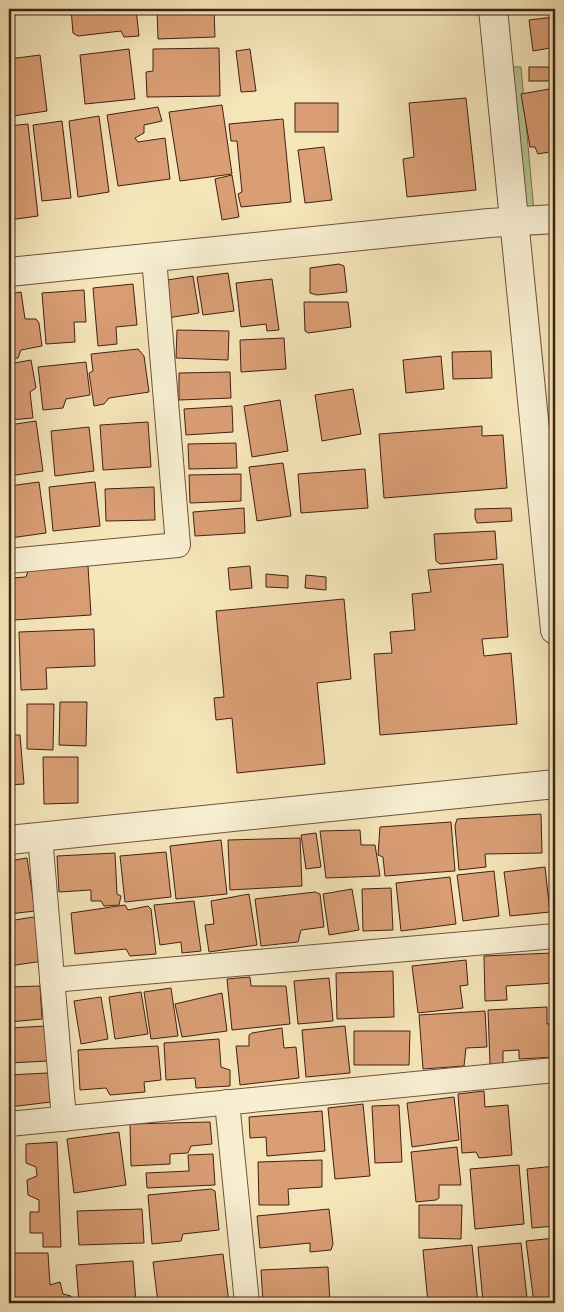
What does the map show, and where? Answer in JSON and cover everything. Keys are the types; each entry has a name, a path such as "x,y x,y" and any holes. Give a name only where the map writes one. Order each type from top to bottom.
{"street":[{"path":"493,9 555,630"},
{"path":"9,272 555,219"},
{"path":"9,840 555,784"}],"lane":[{"path":"9,561 178,545 154,258"},
{"path":"40,836 64,1119"},
{"path":"52,980 555,936"},
{"path":"9,1124 555,1070"},
{"path":"227,1102 247,1303"}],"green space":[{"path":"507,67 521,67 534,212 523,214"}],"building":[{"path":"71,9 136,9 139,36 124,37 121,31 78,36 73,33"},
{"path":"157,9 214,9 215,37 158,39"},
{"path":"555,17 555,47 533,51 529,20"},
{"path":"219,48 220,96 147,97 146,72 153,71 153,49"},
{"path":"129,49 135,99 85,104 80,55"},
{"path":"250,49 256,91 241,92 236,51"},
{"path":"40,55 47,111 13,116 12,102 9,102 9,59"},
{"path":"529,67 555,67 555,81 529,81"},
{"path":"555,88 555,151 538,154 535,147 530,147 521,94"},
{"path":"466,98 476,190 407,197 403,159 414,157 409,103"},
{"path":"295,103 338,103 338,132 295,132"},
{"path":"222,105 232,174 180,181 169,112"},
{"path":"158,107 162,121 144,125 144,133 135,138 138,142 165,138 170,179 118,186 107,115"},
{"path":"99,116 109,192 78,197 69,121"},
{"path":"283,119 291,202 241,207 238,194 242,192 237,141 231,141 229,124"},
{"path":"62,121 71,198 42,201 33,125"},
{"path":"28,124 38,216 9,220 9,126"},
{"path":"324,147 332,200 305,203 298,150"},
{"path":"232,175 239,217 222,220 215,179"},
{"path":"339,264 344,266 347,292 317,295 310,293 310,268"},
{"path":"228,273 234,311 203,315 197,277"},
{"path":"193,276 199,313 167,318 161,281"},
{"path":"272,279 279,330 267,331 266,324 241,327 236,283"},
{"path":"133,284 137,325 116,327 117,344 98,346 93,288"},
{"path":"84,290 86,322 74,322 75,342 46,344 42,293"},
{"path":"21,292 25,319 36,319 39,323 42,346 21,350 18,358 9,359 9,294"},
{"path":"304,302 348,302 351,327 308,333 305,331"},
{"path":"177,330 229,331 228,360 176,358"},
{"path":"284,338 286,369 241,372 240,340"},
{"path":"138,349 144,356 149,392 109,398 104,404 94,406 89,373 93,371 91,354"},
{"path":"491,351 492,378 453,379 452,352"},
{"path":"441,356 444,389 406,393 403,360"},
{"path":"31,360 36,388 30,392 33,418 9,420 9,364"},
{"path":"86,362 90,395 66,399 63,408 43,410 38,367"},
{"path":"230,372 231,398 179,400 179,373"},
{"path":"353,389 361,434 322,441 315,395"},
{"path":"280,400 288,451 252,457 244,406"},
{"path":"232,406 233,432 186,435 184,409"},
{"path":"36,421 43,471 9,476 9,425"},
{"path":"148,422 151,467 103,470 100,425"},
{"path":"482,426 482,436 503,435 507,488 384,498 379,434"},
{"path":"89,427 94,471 55,476 51,431"},
{"path":"236,443 237,468 189,469 188,444"},
{"path":"283,463 291,516 257,521 249,467"},
{"path":"365,469 368,508 301,513 298,474"},
{"path":"241,474 241,501 190,503 189,475"},
{"path":"39,482 46,533 10,538 9,486"},
{"path":"95,482 100,526 53,531 49,487"},
{"path":"154,487 155,520 106,521 105,489"},
{"path":"244,508 245,533 195,536 193,512"},
{"path":"511,508 512,521 477,523 475,518 475,509"},
{"path":"495,531 497,559 440,564 436,561 434,534"},
{"path":"503,564 508,637 482,639 484,656 511,653 517,724 380,735 374,654 392,653 390,632 415,630 412,594 431,592 428,570"},
{"path":"88,566 91,615 14,620 12,578 26,577 29,568"},
{"path":"250,566 252,588 230,590 228,568"},
{"path":"266,574 288,576 288,588 266,587"},
{"path":"306,575 326,577 326,590 305,588"},
{"path":"344,599 351,679 317,683 325,764 237,773 232,718 216,720 214,698 224,697 216,611"},
{"path":"94,629 95,666 46,668 47,689 21,690 19,632"},
{"path":"60,702 87,702 86,746 59,745"},
{"path":"27,704 54,704 53,750 27,749"},
{"path":"9,735 20,735 24,784 9,785"},
{"path":"43,757 78,757 78,803 44,804"},
{"path":"541,814 542,853 485,854 486,867 459,870 455,826 457,819"},
{"path":"451,822 455,871 385,876 383,857 378,855 380,827"},
{"path":"360,830 361,845 375,845 380,876 326,878 320,831"},
{"path":"316,833 321,867 306,869 301,835"},
{"path":"300,838 302,886 230,890 228,840"},
{"path":"221,840 227,894 176,899 170,846"},
{"path":"166,852 171,897 125,902 120,856"},
{"path":"115,853 117,894 121,896 119,905 104,906 101,901 91,901 91,890 59,892 57,856"},
{"path":"27,858 35,911 9,914 9,861"},
{"path":"545,867 550,912 510,916 504,872"},
{"path":"494,871 499,916 463,921 457,875"},
{"path":"450,877 456,924 401,931 396,883"},
{"path":"391,888 393,930 363,931 362,889"},
{"path":"352,889 359,930 329,935 323,894"},
{"path":"315,892 320,894 324,927 301,930 298,942 261,946 255,899"},
{"path":"249,894 257,945 209,952 205,925 214,924 211,901"},
{"path":"194,901 201,951 182,953 181,942 160,945 154,905"},
{"path":"125,905 128,910 148,906 151,909 156,954 130,956 126,949 75,954 71,913"},
{"path":"33,917 36,919 43,961 9,966 9,921"},
{"path":"552,953 554,983 506,986 507,1000 485,1001 484,956"},
{"path":"466,960 468,985 460,986 463,1008 418,1013 412,966"},
{"path":"393,971 394,1017 337,1019 336,973"},
{"path":"250,977 251,986 286,986 290,1024 232,1030 227,979"},
{"path":"329,978 333,1021 298,1024 294,981"},
{"path":"40,986 42,1019 9,1022 9,987"},
{"path":"171,988 178,1036 151,1039 144,992"},
{"path":"141,992 148,1034 115,1039 109,997"},
{"path":"222,993 227,1031 182,1037 175,1004"},
{"path":"101,997 108,1039 81,1044 74,1001"},
{"path":"547,1007 547,1024 555,1023 555,1057 519,1059 519,1050 503,1051 503,1064 490,1064 488,1010"},
{"path":"485,1011 487,1047 466,1048 464,1066 423,1069 419,1015"},
{"path":"46,1026 48,1061 9,1063 9,1028"},
{"path":"345,1026 350,1073 306,1077 302,1030"},
{"path":"282,1028 284,1048 296,1047 299,1078 240,1085 236,1046 249,1046 249,1035 252,1033"},
{"path":"354,1031 410,1031 409,1065 354,1065"},
{"path":"219,1039 221,1067 230,1070 230,1086 196,1088 195,1078 166,1080 164,1043"},
{"path":"158,1046 161,1080 144,1082 145,1092 110,1095 106,1088 80,1090 78,1050"},
{"path":"48,1073 51,1102 9,1107 9,1075"},
{"path":"484,1091 485,1107 508,1105 512,1155 479,1158 476,1152 462,1153 458,1094"},
{"path":"454,1097 459,1140 412,1147 407,1103"},
{"path":"363,1104 370,1176 335,1179 328,1108"},
{"path":"399,1105 402,1162 375,1163 372,1106"},
{"path":"322,1111 325,1151 267,1156 266,1137 250,1138 249,1117"},
{"path":"210,1122 212,1144 191,1146 188,1153 170,1154 170,1164 131,1166 130,1124"},
{"path":"119,1132 126,1185 74,1193 67,1139"},
{"path":"57,1142 61,1247 43,1247 43,1233 30,1233 30,1212 39,1212 39,1200 28,1195 27,1180 37,1176 36,1167 26,1163 26,1144"},
{"path":"457,1147 461,1185 439,1185 439,1198 416,1202 411,1152"},
{"path":"213,1154 215,1185 147,1188 146,1173 189,1171 188,1155"},
{"path":"322,1160 322,1187 288,1189 289,1205 259,1205 258,1162"},
{"path":"519,1165 524,1224 475,1229 470,1169"},
{"path":"555,1166 555,1226 532,1228 527,1169"},
{"path":"211,1189 215,1191 219,1230 183,1234 181,1241 152,1244 148,1195"},
{"path":"419,1205 462,1205 461,1239 419,1238"},
{"path":"142,1209 144,1243 79,1245 77,1211"},
{"path":"329,1209 333,1244 331,1250 310,1252 310,1243 260,1248 257,1216"},
{"path":"555,1238 555,1303 534,1303 526,1241"},
{"path":"521,1243 527,1298 483,1302 478,1247"},
{"path":"472,1245 478,1303 428,1303 423,1250"},
{"path":"9,1253 48,1253 50,1285 60,1282 63,1294 71,1296 72,1303 9,1303"},
{"path":"223,1254 229,1303 158,1303 153,1262"},
{"path":"133,1261 136,1303 79,1303 76,1265"},
{"path":"328,1267 330,1303 263,1303 261,1270"}]}
